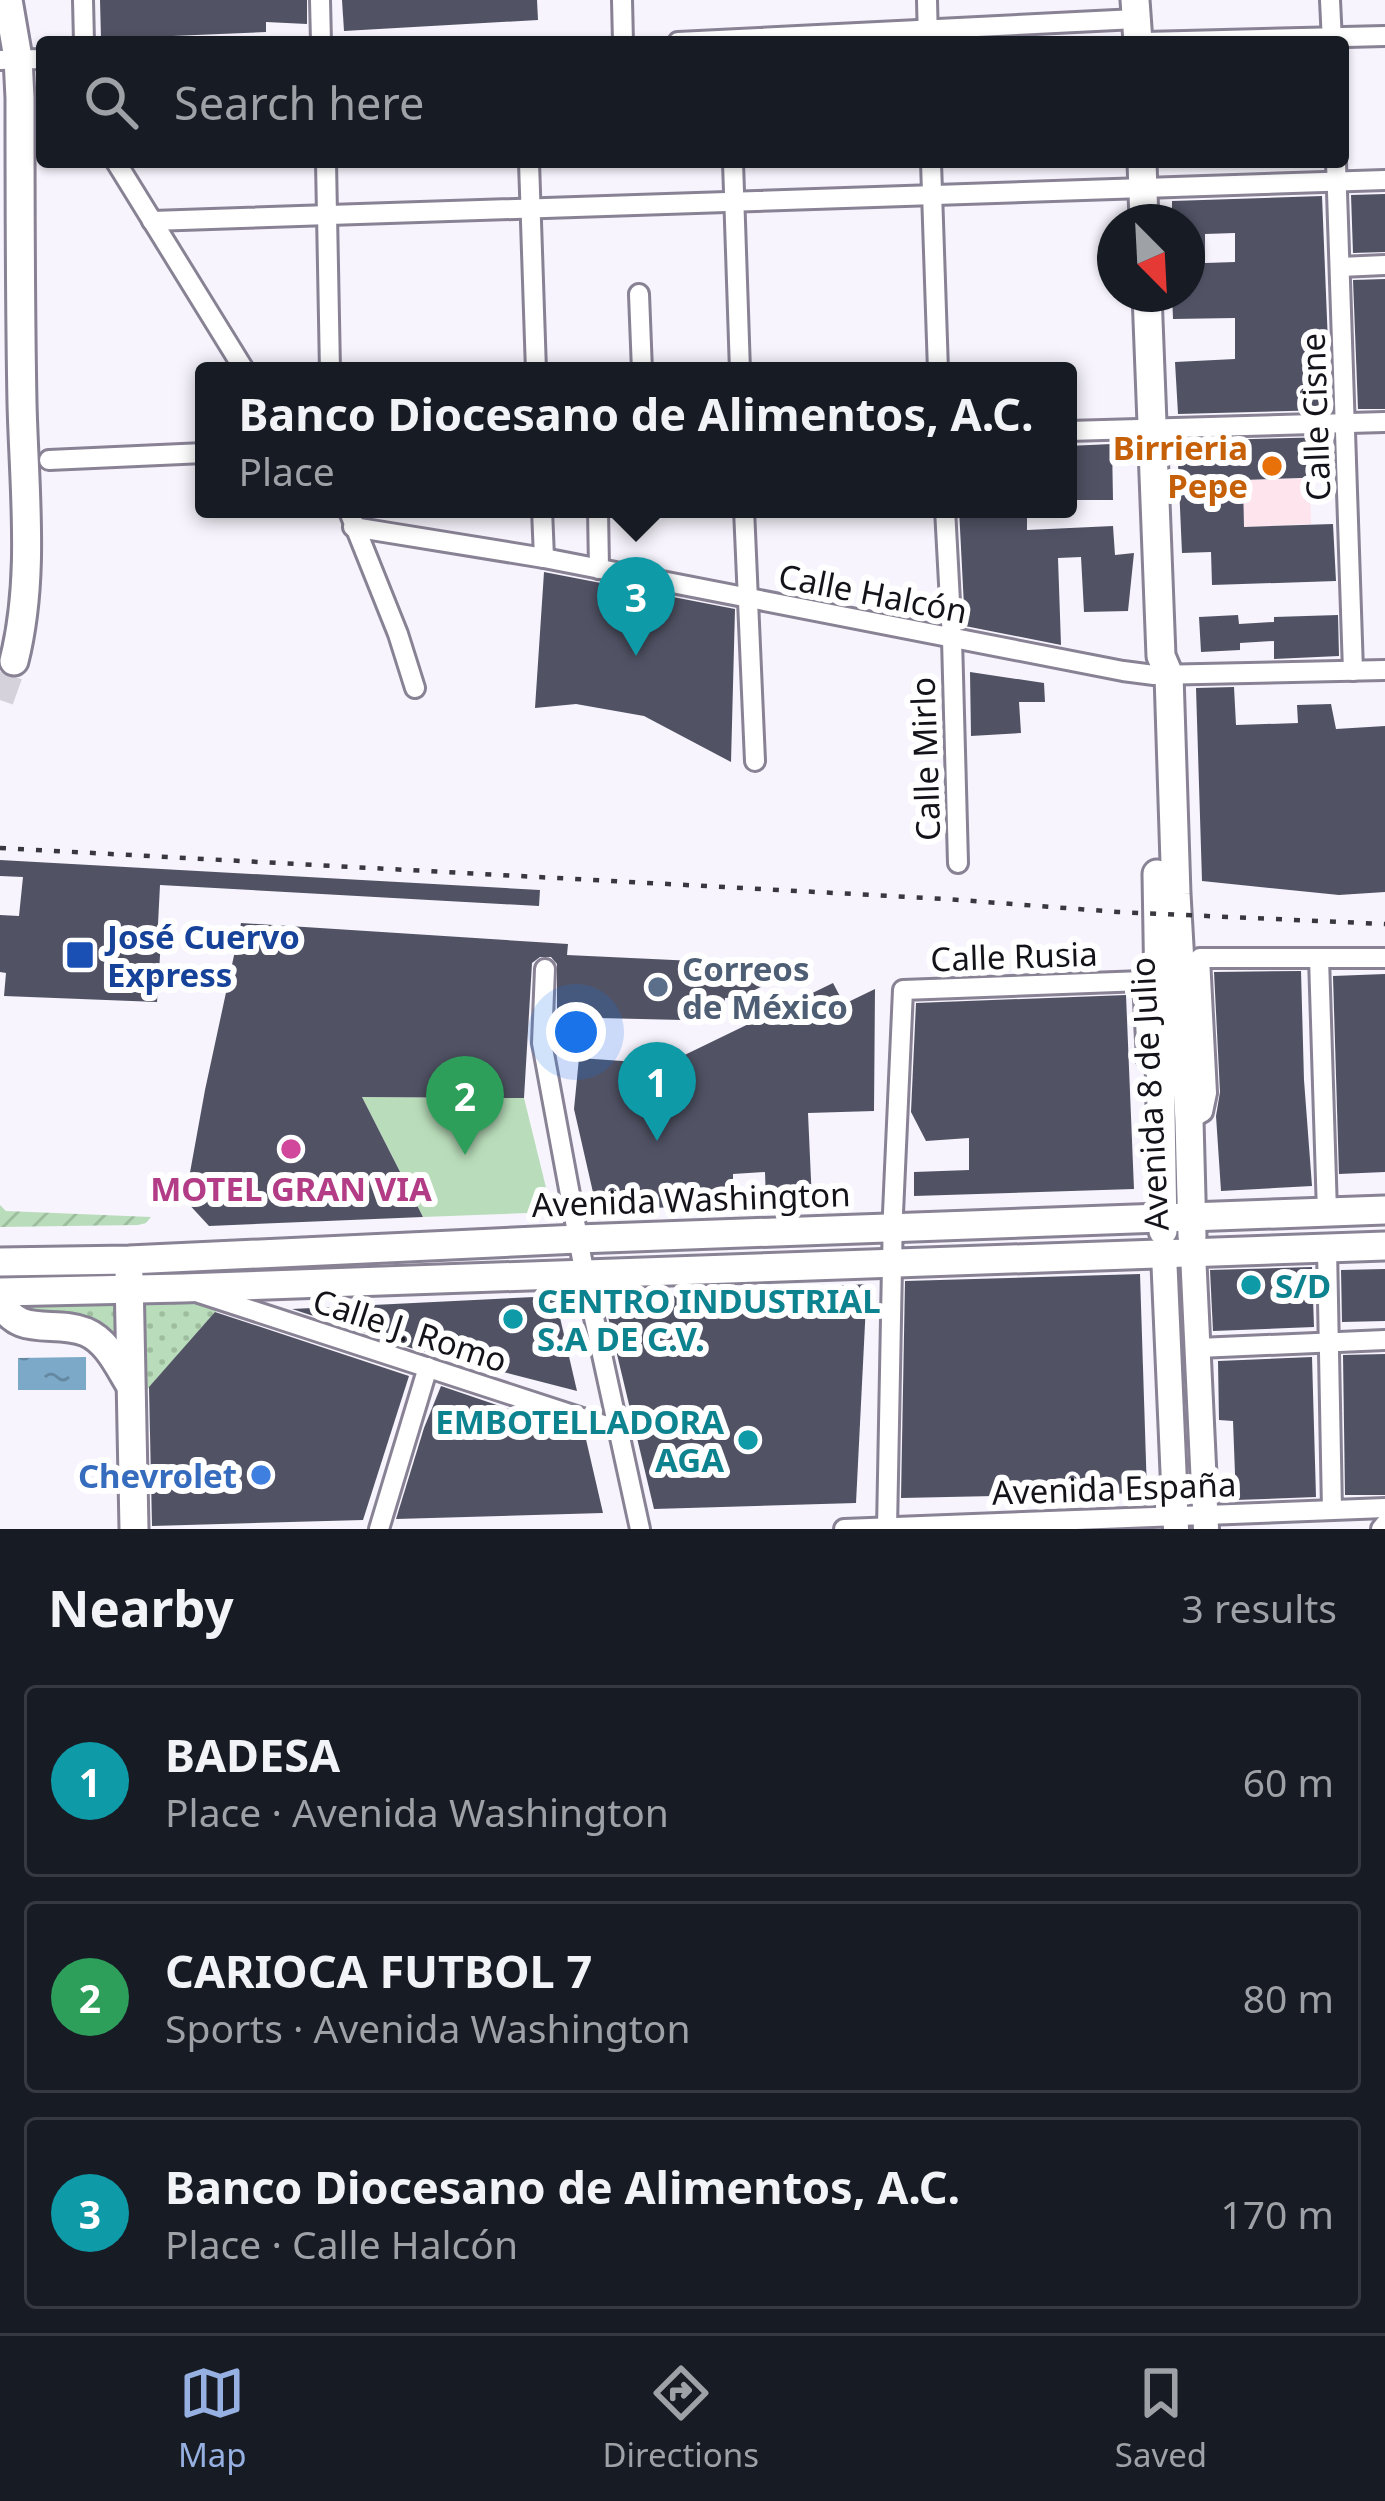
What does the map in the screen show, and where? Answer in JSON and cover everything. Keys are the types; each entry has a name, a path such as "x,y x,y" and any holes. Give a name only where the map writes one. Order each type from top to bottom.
{"main road":[{"path":"8,0 20,59 26,592 14,661"},
{"path":"1142,174 1143,204"},
{"name":"Avenida 8 de Julio","path":"1148,312 1161,668 1193,1253"},
{"name":"Avenida 8 de Julio","path":"1161,668 1164,1254"},
{"name":"Avenida Washington","path":"0,1262 1385,1210"},
{"path":"131,1387 100,1341 70,1328 30,1327 4,1309 0,1296 1385,1246"},
{"path":"129,1260 134,1529"}],"street":[{"path":"83,0 85,36"},
{"path":"320,0 321,36"},
{"path":"622,0 623,36"},
{"path":"927,0 928,36"},
{"path":"1330,0 1332,36"},
{"path":"947,36 1138,26 1277,36"},
{"path":"1349,39 1385,37"},
{"path":"120,168 239,362"},
{"path":"326,168 331,362"},
{"path":"529,168 536,362"},
{"path":"733,168 740,362"},
{"path":"931,168 938,362"},
{"path":"152,221 932,194 1142,174 1336,172 1385,180"},
{"name":"Calle Cisne","path":"1336,172 1353,671"},
{"path":"1340,267 1385,265"},
{"path":"639,294 642,362"},
{"path":"1077,431 1385,422"},
{"path":"49,460 195,453"},
{"path":"351,518 415,688"},
{"name":"Calle Halcón","path":"351,518 952,638 1161,668 1385,670"},
{"path":"542,518 544,558"},
{"path":"598,518 599,569"},
{"path":"744,518 754,761"},
{"name":"Calle Mirlo","path":"945,518 958,862"},
{"path":"1189,1120 1203,1112 1206,1103 1200,958 1385,958"},
{"path":"1319,958 1327,1212"},
{"path":"545,969 542,1042 640,1529"},
{"name":"Calle Rusia","path":"887,1528 903,990 1143,981 1151,1126 1161,1141"},
{"path":"1327,1248 1332,1510"},
{"name":"Avenida 8 de Julio","path":"1193,1253 1206,1522"},
{"name":"Avenida 8 de Julio","path":"1164,1254 1175,1522"},
{"name":"Calle J. Romo","path":"183,1288 619,1430"},
{"path":"1198,1348 1385,1340"},
{"path":"379,1529 428,1367"},
{"name":"Avenida España","path":"844,1529 1206,1522 1385,1508"}],"shaded area":[{"path":"1310,478 1311,524 1244,527 1243,480"}],"green space":[{"path":"362,1097 524,1098 552,1212 423,1217"},
{"path":"0,1205 6,1211 151,1217 138,1225 0,1227"},
{"path":"1166,1264 1181,1264 1187,1493 1181,1492"},
{"path":"120,1296 122,1348 31,1318 9,1299"},
{"path":"145,1299 194,1300 219,1308 145,1392"}],"water":[{"path":"86,1357 86,1390 18,1390 18,1358"}],"building":[{"path":"100,0 307,0 307,24 266,22 266,32 101,36"},
{"path":"342,0 537,0 538,20 344,31"},
{"path":"1385,194 1385,252 1353,253 1351,195"},
{"path":"1322,196 1329,368 1323,369 1326,410 1178,414 1175,362 1235,359 1235,318 1173,319 1173,312 1205,312 1205,263 1235,262 1235,233 1205,234 1205,204 1172,204"},
{"path":"1385,279 1385,409 1358,409 1353,280"},
{"path":"1331,437 1331,477 1243,480 1244,527 1333,524 1336,581 1212,585 1211,552 1182,553 1177,441"},
{"path":"1112,444 1113,500 1077,500 1077,446"},
{"path":"959,518 1027,518 1027,530 1113,526 1115,555 1134,553 1128,611 1084,612 1081,557 1058,558 1061,645 965,626"},
{"path":"544,572 735,609 731,762 644,716 576,704 535,708"},
{"path":"1238,615 1239,624 1274,622 1274,617 1338,615 1339,656 1274,659 1274,641 1240,643 1240,650 1201,652 1199,617"},
{"path":"970,672 1044,683 1045,702 1019,702 1021,733 971,736"},
{"path":"1234,687 1236,725 1298,723 1297,705 1331,704 1336,729 1385,726 1385,892 1339,895 1202,881 1196,688"},
{"name":"José Cuervo Express","path":"0,860 540,890 539,906 160,885 157,1002 4,996 0,915 19,916 23,877 0,876"},
{"path":"241,923 568,944 567,955 781,965 780,978 740,997 725,998 724,1021 557,1017 557,964 551,957 540,957 532,963 524,1098 362,1097 423,1217 209,1226 185,1200"},
{"path":"1301,971 1312,1186 1221,1191 1214,972"},
{"path":"1385,974 1385,1172 1339,1174 1333,976"},
{"path":"833,983 844,1004 875,989 874,1111 808,1113 812,1202 766,1203 765,1172 733,1174 733,1205 597,1210 574,1109 579,1058 666,1064"},
{"path":"1126,995 1134,1189 914,1196 914,1172 969,1170 969,1138 926,1141 911,1112 916,1003"},
{"path":"1312,1267 1314,1327 1213,1331 1210,1270"},
{"path":"1385,1269 1385,1321 1342,1322 1341,1270"},
{"path":"1140,1274 1147,1493 901,1498 905,1281"},
{"name":"EMBOTELLADORA AGA","path":"867,1284 856,1503 654,1509 604,1300"},
{"path":"555,1296 577,1391 411,1348 292,1309"},
{"name":"Chevrolet","path":"215,1312 409,1376 363,1520 152,1526 149,1387"},
{"path":"1385,1354 1385,1495 1345,1495 1343,1355"},
{"path":"1312,1357 1316,1497 1236,1500 1233,1421 1219,1420 1218,1361"},
{"path":"441,1386 585,1435 603,1513 396,1519"}],"tunnel":[{"path":"0,700 14,661"}],"railway":[{"path":"0,848 1385,924"}],"place":[{"name":"Birrieria Pepe","path":"1272,466"},
{"name":"Banco Diocesano de Alimentos, A.C.","path":"636,656"},
{"name":"José Cuervo Express","path":"80,955"},
{"name":"Correos de México","path":"658,987"},
{"name":"BADESA","path":"657,1141"},
{"name":"MOTEL GRAN VIA","path":"291,1149"},
{"name":"CARIOCA FUTBOL 7","path":"465,1155"},
{"name":"S/D","path":"1251,1285"},
{"name":"CENTRO INDUSTRIAL S.A DE C.V.","path":"513,1319"},
{"name":"EMBOTELLADORA AGA","path":"748,1440"},
{"name":"Chevrolet","path":"261,1475"}]}
